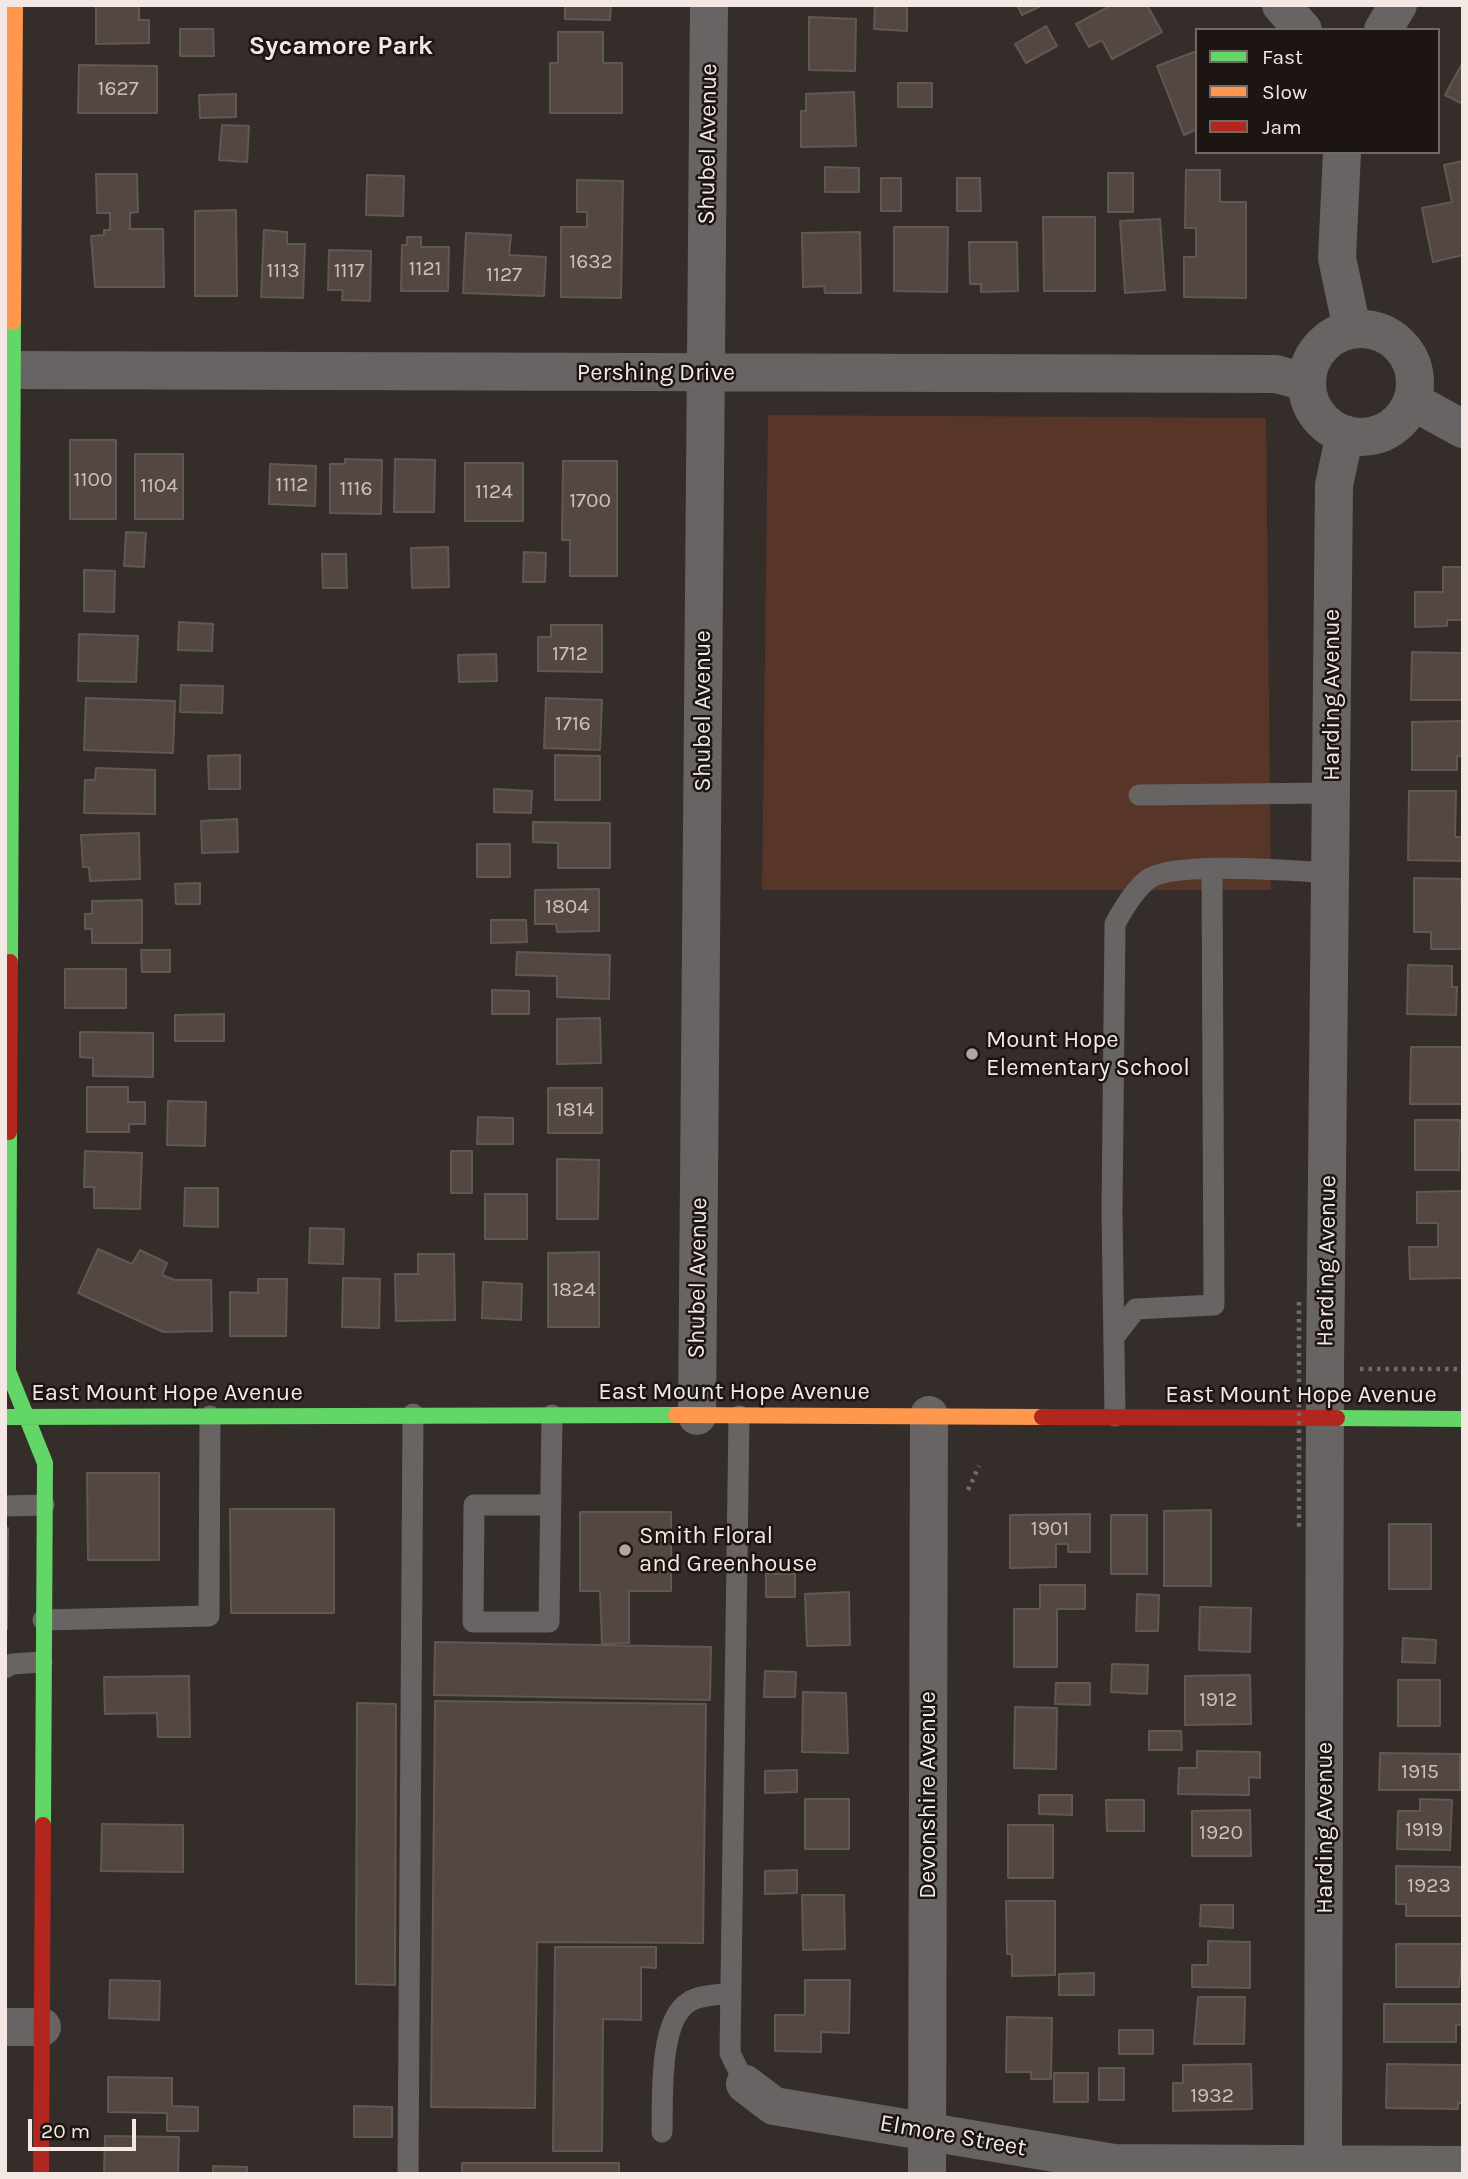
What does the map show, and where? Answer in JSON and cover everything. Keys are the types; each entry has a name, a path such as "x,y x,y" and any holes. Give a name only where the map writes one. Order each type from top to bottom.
{"street":[{"path":"15,5 9,370 8,1371 45,1462 43,1662 24,2027 41,2174"},
{"name":"Shubel Avenue","path":"697,1416 709,5"},
{"path":"1281,5 1301,28"},
{"path":"1384,28 1398,5"},
{"path":"1342,154 1337,258 1352,329"},
{"path":"1352,329 1371,329 1388,336 1402,348 1412,364 1415,382 1412,401 1404,415 1385,430 1362,437 1345,435 1330,427 1317,415 1309,399 1306,382 1315,354 1337,334 1352,329"},
{"name":"Pershing Drive","path":"9,370 1276,374 1306,382"},
{"path":"1412,401 1463,429"},
{"name":"Harding Avenue","path":"1323,2169 1327,1418 1307,1369 1331,873 1334,485 1345,435"},
{"name":"East Mount Hope Avenue","path":"5,1417 413,1414 1463,1419"},
{"name":"Devonshire Avenue","path":"927,2174 929,1415"},
{"name":"Elmore Street","path":"746,2084 774,2106 927,2129 1114,2163 1323,2169 1463,2165"}],"lane":[{"path":"1139,795 1331,793"},
{"path":"1115,1416 1115,924 1123,908 1148,878 1189,868 1331,873"},
{"path":"1114,1338 1136,1309 1214,1305 1212,869"},
{"path":"408,2174 413,1414"},
{"path":"550,1505 474,1505 473,1622 550,1622 552,1415"},
{"path":"43,1620 209,1616 210,1416"},
{"path":"739,1416 730,2053 746,2084"},
{"path":"5,1506 44,1505"},
{"path":"5,1668 12,1664 43,1662"},
{"path":"662,2132 665,2055 677,2016 690,2001 731,1993"}],"path":[{"path":"1299,1302 1299,1531"},
{"path":"1307,1369 1463,1369"}],"shaded area":[{"path":"768,415 1266,418 1271,890 762,890"}],"building":[{"path":"96,5 139,5 139,20 149,20 149,43 96,44"},
{"path":"565,5 611,5 610,20 565,19"},
{"path":"875,5 907,5 907,31 874,29"},
{"path":"1017,5 1043,5 1022,15"},
{"path":"1112,5 1147,5 1162,32 1112,59 1102,40 1089,47 1076,24"},
{"path":"809,17 856,19 855,71 809,70"},
{"path":"1046,26 1057,46 1026,63 1015,44"},
{"path":"180,29 213,29 214,56 180,56"},
{"path":"558,32 603,32 603,63 622,63 622,113 550,113 550,63 558,63"},
{"path":"1195,52 1195,130 1184,135 1157,66"},
{"path":"1463,62 1463,104 1445,95"},
{"path":"79,65 157,66 157,113 78,113"},
{"path":"898,83 932,83 932,107 898,107"},
{"path":"854,92 856,146 801,147 801,111 806,111 806,94"},
{"path":"236,94 236,117 200,118 199,95"},
{"path":"222,125 249,126 247,162 219,160"},
{"path":"1463,161 1463,255 1433,262 1422,208 1452,202 1444,165"},
{"path":"825,167 859,168 859,192 825,192"},
{"path":"1186,170 1220,170 1220,202 1246,202 1246,298 1184,297 1184,257 1196,257 1196,228 1185,228"},
{"path":"1108,173 1133,173 1133,212 1108,212"},
{"path":"96,174 137,174 138,212 130,213 130,229 163,229 164,287 95,287 91,236 104,235 104,230 110,230 110,213 97,213"},
{"path":"367,175 404,176 403,216 366,215"},
{"path":"881,178 901,178 901,211 881,211"},
{"path":"957,178 980,178 981,211 957,211"},
{"path":"577,180 623,181 621,298 561,297 561,227 587,227 587,212 577,212"},
{"path":"236,210 237,296 195,296 195,211"},
{"path":"1043,217 1095,217 1095,291 1044,291"},
{"path":"1160,219 1165,290 1125,293 1120,221"},
{"path":"894,227 948,227 947,292 894,291"},
{"path":"264,230 287,232 287,244 305,244 303,298 261,297"},
{"path":"860,232 861,293 825,293 824,286 803,287 802,233"},
{"path":"466,233 511,235 509,255 546,257 544,296 463,293"},
{"path":"407,237 421,237 421,247 449,247 448,291 401,291 402,245 407,245"},
{"path":"969,242 1017,242 1018,291 981,292 981,284 970,284"},
{"path":"329,250 371,251 370,301 342,300 343,290 328,290"},
{"path":"70,440 116,440 116,519 70,519"},
{"path":"135,454 183,454 183,519 135,519"},
{"path":"345,459 382,460 381,514 330,513 330,464 345,464"},
{"path":"395,459 435,460 434,512 394,512"},
{"path":"563,461 617,461 617,576 570,576 570,540 562,540"},
{"path":"465,463 523,463 523,521 465,521"},
{"path":"270,464 316,466 315,506 269,504"},
{"path":"126,532 146,533 144,567 124,566"},
{"path":"448,547 449,587 412,588 411,548"},
{"path":"524,552 546,553 545,582 523,582"},
{"path":"322,554 346,554 347,588 323,588"},
{"path":"1443,567 1463,567 1463,620 1447,620 1447,626 1415,627 1415,592 1443,592"},
{"path":"84,570 115,571 114,612 84,611"},
{"path":"179,622 213,624 212,651 178,650"},
{"path":"551,625 602,625 602,672 538,671 538,637 551,637"},
{"path":"79,634 138,636 136,682 78,681"},
{"path":"1412,652 1462,653 1463,700 1411,700"},
{"path":"496,654 497,681 459,682 458,655"},
{"path":"181,685 223,686 222,713 180,712"},
{"path":"86,698 175,701 173,753 84,750"},
{"path":"546,698 602,700 600,750 544,748"},
{"path":"1463,721 1463,756 1457,756 1457,770 1412,770 1412,722"},
{"path":"240,755 240,789 209,789 208,756"},
{"path":"555,755 600,756 600,800 555,800"},
{"path":"96,768 155,770 155,814 84,813 85,780 95,780"},
{"path":"494,789 532,791 531,813 494,812"},
{"path":"1409,791 1456,791 1455,837 1462,837 1462,861 1408,860"},
{"path":"237,819 238,852 202,853 201,821"},
{"path":"533,822 610,823 610,868 558,868 558,843 533,842"},
{"path":"139,833 140,879 90,881 89,867 83,867 81,835"},
{"path":"477,844 510,844 510,877 477,877"},
{"path":"1414,878 1461,879 1463,949 1431,949 1431,932 1414,932"},
{"path":"200,883 200,904 176,904 175,884"},
{"path":"599,889 599,931 557,932 556,924 535,924 535,890"},
{"path":"142,900 142,943 92,943 92,929 85,929 85,914 92,914 92,901"},
{"path":"491,920 526,920 527,942 491,943"},
{"path":"141,950 170,950 170,972 142,972"},
{"path":"517,952 610,955 609,999 557,997 557,976 516,975"},
{"path":"1408,965 1452,966 1452,987 1457,987 1456,1015 1407,1014"},
{"path":"65,969 126,969 126,1008 65,1008"},
{"path":"492,990 529,991 529,1014 492,1014"},
{"path":"224,1014 224,1041 175,1041 175,1015"},
{"path":"600,1018 601,1063 557,1064 557,1019"},
{"path":"80,1032 153,1033 153,1077 93,1076 93,1058 80,1057"},
{"path":"1411,1047 1463,1047 1463,1104 1410,1104"},
{"path":"87,1087 128,1087 128,1102 145,1102 145,1124 129,1124 129,1132 87,1132"},
{"path":"548,1088 602,1088 602,1133 548,1133"},
{"path":"168,1101 206,1102 205,1146 167,1145"},
{"path":"478,1117 513,1118 513,1144 477,1144"},
{"path":"1415,1120 1460,1120 1459,1170 1415,1170"},
{"path":"85,1151 142,1153 140,1209 94,1208 94,1187 84,1187"},
{"path":"451,1151 472,1151 472,1193 451,1193"},
{"path":"557,1159 599,1160 598,1219 557,1219"},
{"path":"185,1188 218,1188 218,1227 184,1226"},
{"path":"1463,1191 1463,1278 1410,1279 1409,1247 1438,1247 1438,1223 1417,1223 1417,1192"},
{"path":"485,1194 527,1194 527,1239 485,1239"},
{"path":"310,1228 344,1229 343,1264 309,1263"},
{"path":"98,1249 132,1264 140,1250 167,1263 162,1275 175,1280 211,1280 212,1331 163,1332 78,1293"},
{"path":"599,1252 599,1327 548,1327 548,1253"},
{"path":"418,1254 454,1254 455,1320 396,1321 395,1274 418,1274"},
{"path":"343,1278 380,1279 379,1328 342,1327"},
{"path":"258,1279 287,1279 286,1336 230,1336 230,1292 258,1293"},
{"path":"483,1282 522,1284 521,1320 482,1318"},
{"path":"87,1473 159,1473 159,1560 88,1560"},
{"path":"230,1509 334,1509 334,1613 231,1613"},
{"path":"1211,1510 1211,1586 1164,1586 1164,1511"},
{"path":"580,1512 671,1512 671,1591 629,1591 629,1643 602,1644 600,1591 580,1591"},
{"path":"1090,1514 1090,1552 1068,1552 1068,1544 1056,1544 1056,1567 1010,1568 1010,1515"},
{"path":"1111,1515 1147,1515 1147,1574 1111,1574"},
{"path":"1389,1524 1431,1524 1431,1589 1389,1589"},
{"path":"5,1528 8,1528 7,1629 5,1629"},
{"path":"766,1574 795,1574 795,1597 766,1597"},
{"path":"1040,1585 1085,1585 1085,1609 1057,1609 1057,1667 1014,1667 1014,1609 1040,1609"},
{"path":"849,1592 850,1645 807,1646 805,1594"},
{"path":"1137,1594 1159,1595 1158,1631 1136,1631"},
{"path":"1200,1607 1251,1608 1250,1652 1199,1650"},
{"path":"1403,1638 1436,1640 1435,1663 1402,1662"},
{"path":"435,1642 711,1647 710,1700 434,1695"},
{"path":"1112,1664 1148,1665 1147,1694 1111,1692"},
{"path":"765,1671 796,1672 795,1697 764,1697"},
{"path":"1250,1675 1251,1724 1185,1725 1185,1676"},
{"path":"189,1676 190,1737 158,1737 157,1713 105,1714 104,1677"},
{"path":"1398,1680 1440,1680 1440,1726 1398,1726"},
{"path":"1056,1683 1090,1683 1090,1705 1055,1704"},
{"path":"803,1692 846,1693 848,1753 802,1752"},
{"path":"435,1701 706,1704 703,1943 537,1942 535,2108 431,2107"},
{"path":"357,1703 396,1704 395,1985 356,1984"},
{"path":"1015,1707 1057,1708 1056,1769 1014,1768"},
{"path":"1149,1731 1181,1731 1182,1750 1149,1750"},
{"path":"1197,1751 1260,1752 1260,1778 1249,1777 1249,1795 1178,1794 1179,1768 1197,1768"},
{"path":"1380,1753 1460,1754 1460,1790 1379,1790"},
{"path":"797,1770 797,1792 765,1793 765,1771"},
{"path":"1039,1795 1072,1795 1072,1815 1039,1814"},
{"path":"805,1799 849,1799 849,1849 805,1849"},
{"path":"1420,1799 1452,1800 1450,1850 1397,1849 1398,1811 1420,1811"},
{"path":"1106,1800 1144,1800 1144,1831 1107,1831"},
{"path":"1250,1810 1251,1856 1192,1856 1192,1811"},
{"path":"102,1824 183,1825 183,1872 101,1871"},
{"path":"1008,1825 1053,1825 1053,1878 1008,1878"},
{"path":"1396,1866 1463,1867 1463,1916 1406,1916 1406,1904 1396,1904"},
{"path":"797,1870 797,1893 765,1894 765,1871"},
{"path":"802,1895 844,1895 845,1949 803,1950"},
{"path":"1006,1901 1055,1901 1055,1975 1012,1976 1012,1954 1007,1954"},
{"path":"1201,1905 1233,1905 1233,1928 1200,1926"},
{"path":"1208,1941 1250,1942 1250,1988 1192,1987 1192,1965 1208,1965"},
{"path":"1396,1944 1463,1944 1459,1987 1396,1987"},
{"path":"555,1947 656,1947 656,1968 641,1967 641,2020 603,2019 602,2151 553,2151"},
{"path":"1094,1973 1094,1995 1059,1995 1059,1974"},
{"path":"110,1980 160,1981 159,2020 109,2018"},
{"path":"805,1980 850,1980 849,2033 821,2032 821,2052 775,2051 775,2015 805,2015"},
{"path":"1198,1997 1245,1997 1244,2044 1194,2044"},
{"path":"1384,2004 1463,2004 1463,2025 1456,2025 1456,2042 1384,2042"},
{"path":"1007,2017 1052,2018 1051,2079 1031,2079 1031,2072 1006,2072"},
{"path":"1119,2030 1153,2030 1153,2054 1119,2054"},
{"path":"1251,2064 1252,2109 1173,2111 1173,2083 1183,2083 1183,2065"},
{"path":"1387,2064 1463,2065 1463,2103 1458,2103 1458,2109 1386,2108"},
{"path":"1099,2068 1124,2068 1124,2100 1099,2100"},
{"path":"1054,2073 1088,2073 1088,2102 1054,2102"},
{"path":"108,2077 172,2078 172,2106 198,2107 198,2131 167,2131 167,2113 108,2112"},
{"path":"354,2106 392,2107 392,2137 354,2137"},
{"path":"105,2136 179,2137 178,2174 104,2174"},
{"path":"462,2163 619,2163 619,2174 462,2174"},
{"path":"213,2166 247,2167 247,2174 213,2174"}],"traffic: fast":[{"path":"10,962 13,322"},
{"path":"9,1132 8,1371 45,1463 43,1825"},
{"path":"5,1417 676,1415"},
{"path":"1337,1418 1463,1419"}],"traffic: slow":[{"path":"13,322 15,5"},
{"path":"676,1415 1042,1417"}],"traffic: jam":[{"path":"9,1132 10,962"},
{"path":"1042,1417 1337,1418"},
{"path":"41,2174 43,1825"}],"place":[{"name":"Mount Hope Elementary School","path":"972,1054"},
{"name":"Smith Floral and Greenhouse","path":"625,1550"}],"district":[{"name":"Sycamore Park","path":"341,47"}]}
